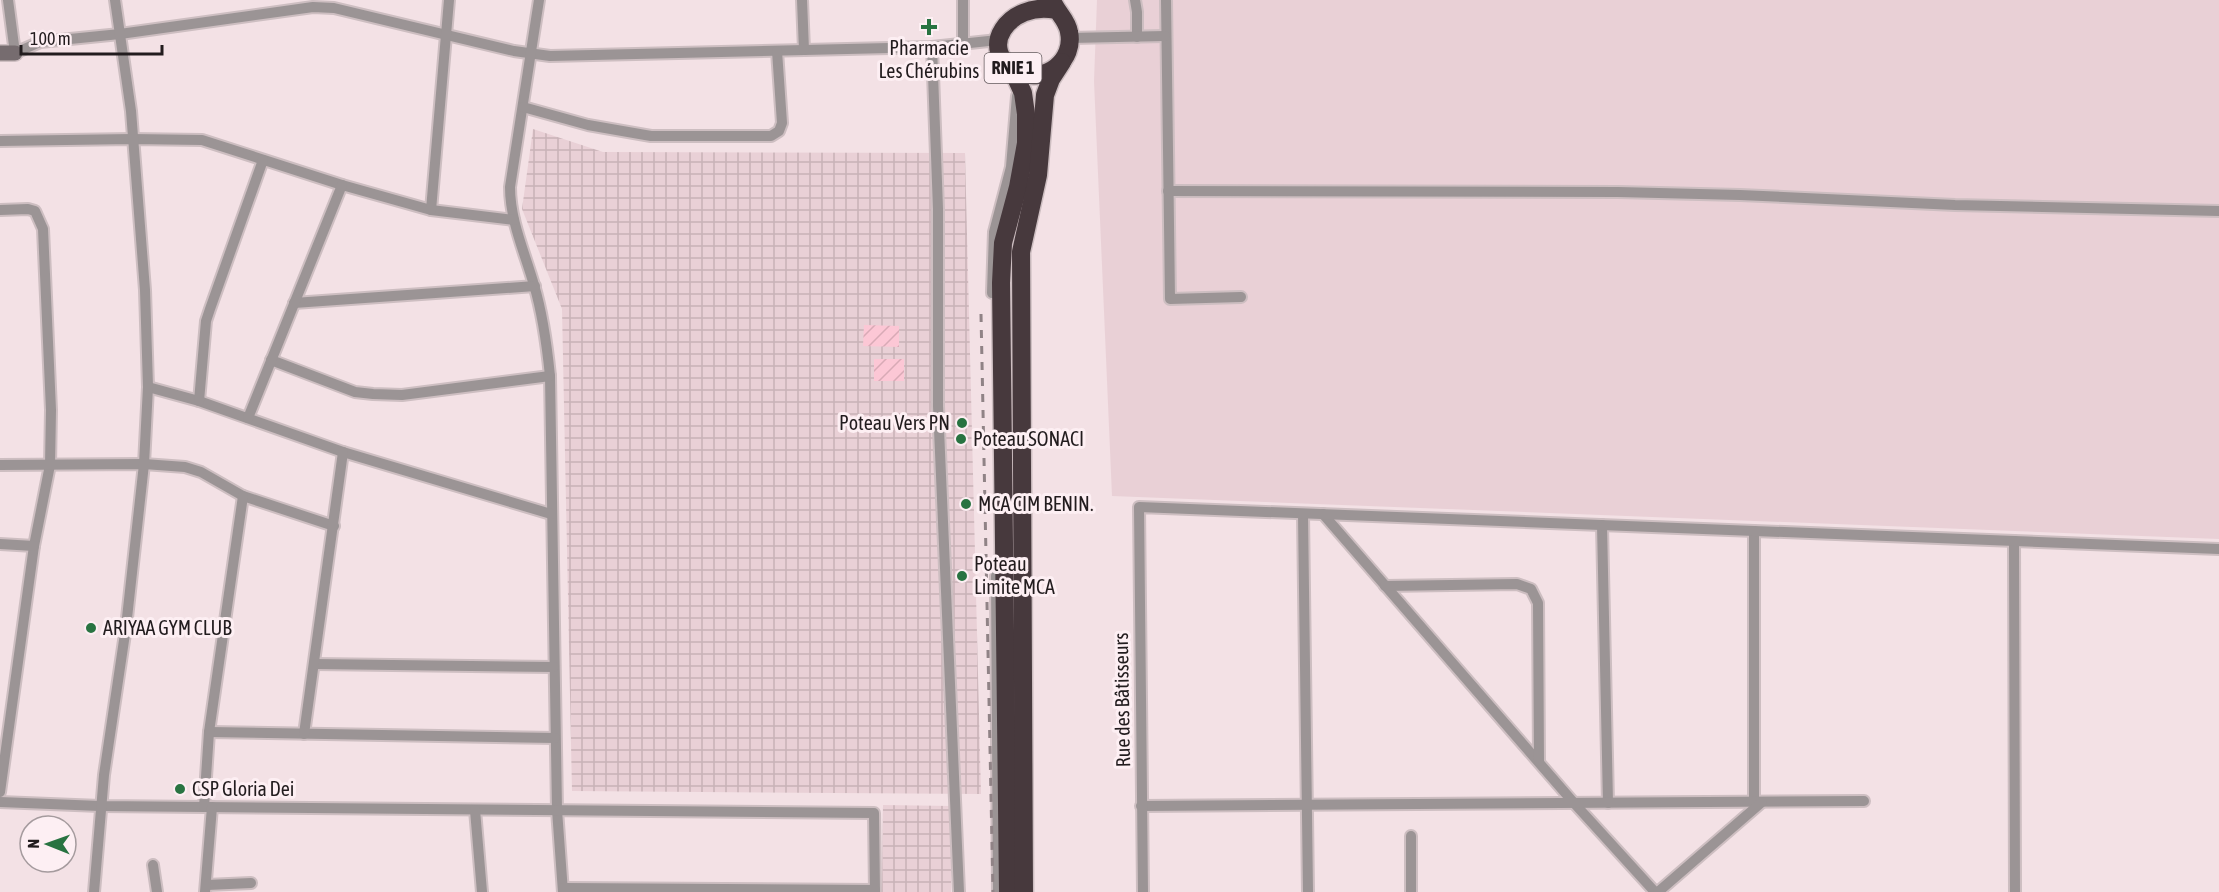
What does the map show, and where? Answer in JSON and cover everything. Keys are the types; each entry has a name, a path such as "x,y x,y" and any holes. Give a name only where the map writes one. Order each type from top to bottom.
{"highway":[{"name":"RNIE 1","path":"1008,892 1001,283 1003,243 1018,187 1026,143 1026,114 1023,93 1003,58 998,40 1004,20 1019,3 1038,3 1054,5 1066,22 1070,38 1068,51 1051,79 1045,95 1038,175 1021,252 1024,892"},
{"name":"RNIE 1","path":"1014,74 1038,75 1051,71 1062,62"}],"street":[{"path":"8,0 7,53 40,42 120,34 313,7 334,8 532,54 567,57 932,47 998,40"},
{"path":"94,892 100,806 126,627 144,464 148,387 145,290 130,111 115,0"},
{"path":"431,210 449,0"},
{"path":"0,802 100,806 476,810 557,810 874,813 875,891 563,890 557,810 555,738 550,376 546,340 535,286 510,201 510,187 539,0"},
{"path":"802,0 804,50"},
{"path":"963,0 963,43"},
{"path":"1135,0 1137,37"},
{"path":"1166,0 1170,299 1240,297"},
{"path":"1070,38 1166,36"},
{"path":"932,47 938,209 938,406 959,892"},
{"path":"523,107 588,125 651,136 771,136 779,131 782,123 777,51"},
{"path":"998,892 992,264 996,217 1011,167 1014,74"},
{"path":"0,141 202,140 342,185 431,210 514,220"},
{"path":"199,401 208,315 263,160"},
{"path":"248,418 342,185"},
{"path":"1168,191 1618,192 1955,205 2219,211"},
{"path":"0,210 35,211 43,229 51,410 50,465 34,546 0,792"},
{"path":"294,303 535,286"},
{"path":"271,360 355,392 373,394 402,395 550,376"},
{"path":"148,387 199,401 343,452 551,514"},
{"path":"304,734 343,452"},
{"path":"0,465 144,464 185,467 201,472 243,496 334,526"},
{"path":"243,496 209,732 206,888 251,883"},
{"name":"Rue des Bâtisseurs","path":"1143,892 1139,507 1303,514"},
{"path":"1308,892 1303,514 2219,549"},
{"path":"1323,514 1574,803 1656,892 1758,802 1754,531"},
{"path":"1602,525 1608,803"},
{"path":"2014,541 2015,892"},
{"path":"0,544 34,546"},
{"path":"1385,586 1517,584 1531,589 1538,603 1539,761"},
{"path":"314,664 554,667"},
{"path":"209,732 555,738"},
{"path":"1142,806 1864,801"},
{"path":"476,810 482,892 477,892"},
{"path":"1411,836 1411,892"},
{"path":"153,865 157,892"}],"shaded area":[{"path":"1097,0 2219,0 2219,539 1112,496 1094,81"},
{"path":"533,129 603,152 965,153 981,794 572,791 562,309 522,209"},
{"path":"864,325 899,326 899,347 863,346"},
{"path":"874,359 904,359 904,381 874,381"},
{"path":"883,805 952,806 951,892 882,892"}],"railway":[{"path":"981,314 993,892"}],"place":[{"name":"Pharmacie Les Chérubins","path":"929,27"},
{"name":"Poteau Vers PN","path":"962,423"},
{"name":"Poteau SONACI","path":"961,439"},
{"name":"MCA CIM BENIN.","path":"966,504"},
{"name":"Poteau Limite MCA","path":"962,576"},
{"name":"ARIYAA GYM CLUB","path":"91,628"},
{"name":"CSP Gloria Dei","path":"180,789"}]}
